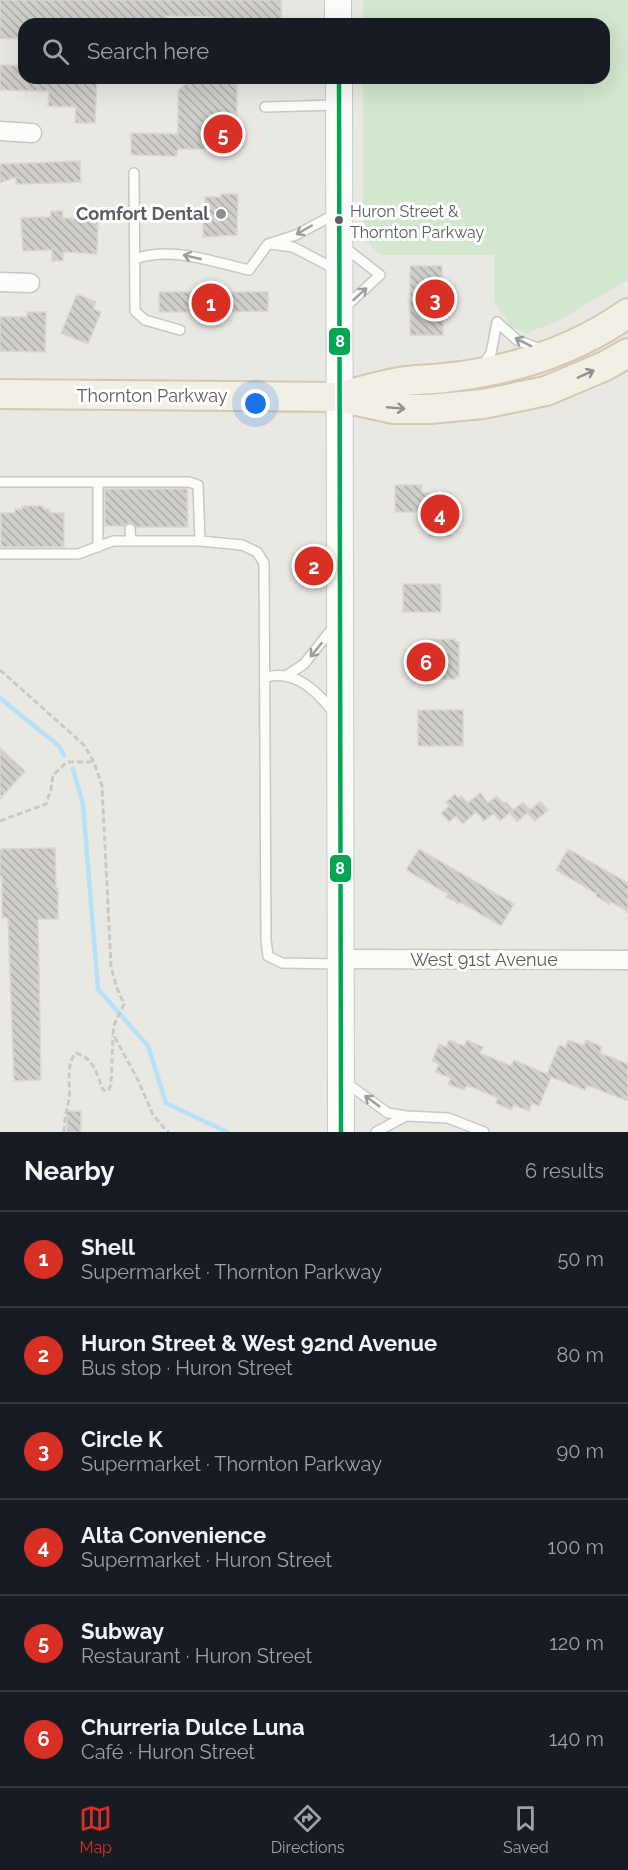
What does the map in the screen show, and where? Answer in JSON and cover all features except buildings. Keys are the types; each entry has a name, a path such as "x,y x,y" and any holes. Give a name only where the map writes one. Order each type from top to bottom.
{"main road":[{"path":"338,0 338,18"},
{"path":"339,84 341,1132"},
{"name":"Thornton Parkway","path":"339,397 400,382 479,373 518,365 554,354 590,337 628,313"},
{"name":"Thornton Parkway","path":"0,394 339,397 394,409 438,409 483,404 546,391 605,366 628,353"}],"street":[{"path":"0,131 32,133"},
{"path":"0,282 30,283"},
{"name":"West 91st Avenue","path":"341,961 628,960"}],"lane":[{"path":"265,107 339,105"},
{"path":"134,173 135,311 145,320 180,330"},
{"path":"135,259 156,255 181,255 249,270 268,244 296,235 339,212"},
{"path":"339,243 380,276 339,312"},
{"path":"268,244 293,247 339,271"},
{"path":"479,373 490,353 497,322 517,340 554,354"},
{"path":"0,482 130,484 189,482 198,485 200,541"},
{"path":"98,482 98,547"},
{"path":"130,529 131,542"},
{"path":"150,529 151,541"},
{"path":"172,529 173,541"},
{"path":"0,554 78,554 113,542 151,541 200,541 242,545 256,552 264,563 266,939 268,956 282,963 341,961"},
{"path":"286,676 304,664 340,618"},
{"path":"265,677 286,676 311,688 340,721"},
{"path":"341,1078 388,1113 448,1118 484,1132"},
{"path":"376,1132 406,1116"}],"path":[{"path":"0,670 84,745 94,762 102,786 111,966 124,1004 115,1023 111,1085 108,1090 104,1090 92,1062 76,1053 73,1056 69,1069 69,1098 65,1111 64,1132"},
{"path":"0,821 46,804 53,775 67,762 94,762"},
{"path":"113,1034 138,1080 153,1115 169,1132"}],"green space":[{"path":"363,0 628,0 628,280 556,322 527,333 511,327 494,301 494,255 381,255 363,239 363,84 610,84 610,18 363,18"}],"waterway":[{"path":"0,698 59,746 64,755"},
{"path":"73,769 83,804 98,989 148,1046 166,1103 227,1132"}],"transit line":[{"name":"8","path":"339,84 341,1132"}],"place":[{"name":"Subway","path":"223,134"},
{"name":"Comfort Dental","path":"221,214"},
{"name":"Huron Street & Thornton Parkway","path":"339,220"},
{"name":"Circle K","path":"435,299"},
{"name":"Shell","path":"211,303"},
{"name":"Alta Convenience","path":"440,514"},
{"name":"Huron Street & West 92nd Avenue","path":"314,566"},
{"name":"Churreria Dulce Luna","path":"426,662"}]}
